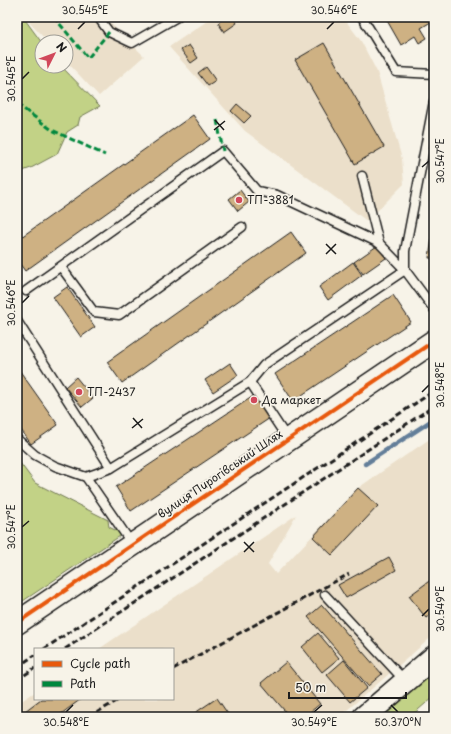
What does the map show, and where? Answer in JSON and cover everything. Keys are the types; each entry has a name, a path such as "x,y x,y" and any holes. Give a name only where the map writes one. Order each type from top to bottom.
{"street":[{"name":"вулиця Пирогівський Шлях","path":"17,622 434,341"},
{"path":"364,717 434,657"}],"lane":[{"path":"98,17 109,32 132,43 177,17"},
{"path":"362,17 396,72 434,74"},
{"path":"405,270 405,251 434,101"},
{"path":"26,291 222,151 257,191 277,195 379,243 405,270 434,309"},
{"path":"362,176 379,243"},
{"path":"61,267 94,312 119,315 242,227"},
{"path":"86,477 111,468 250,382 264,365 405,270"},
{"path":"17,321 111,468"},
{"path":"250,382 289,440"},
{"path":"17,439 42,459 54,466 86,477 132,544"},
{"path":"325,595 406,681"}],"shaded area":[{"path":"24,17 104,17 144,56 99,96 74,69 74,34 40,34"},
{"path":"213,17 343,17 361,41 377,72 402,159 404,184 367,221 245,131 169,47"},
{"path":"434,436 434,635 339,717 17,717 17,704 34,693 34,700 174,700 174,648 100,648 296,515 268,564 276,574 358,488"}],"green space":[{"path":"17,17 23,17 35,34 34,34 34,74 69,74 100,106 80,117 78,125 67,132 57,154 31,168 17,173"},
{"path":"17,459 35,483 108,520 109,527 123,534 17,605"},
{"path":"434,672 434,696 410,717 381,717"}],"building":[{"path":"226,17 233,17 237,23 224,32 218,23"},
{"path":"385,17 434,17 434,20 421,28 427,38 419,43 415,36 401,45"},
{"path":"324,43 384,147 355,164 295,60"},
{"path":"189,45 198,58 191,63 181,50"},
{"path":"206,67 216,81 208,86 198,73"},
{"path":"237,104 251,116 244,123 231,111"},
{"path":"193,115 210,139 25,271 17,260 17,240"},
{"name":"ТП-3881","path":"240,190 249,202 238,211 229,199"},
{"path":"434,224 434,258 429,258"},
{"path":"291,232 306,253 122,383 107,362"},
{"path":"377,246 386,258 363,274 354,262"},
{"path":"353,262 362,275 328,300 319,287"},
{"path":"67,287 95,327 81,337 53,297"},
{"path":"393,295 411,322 293,401 275,374"},
{"path":"230,363 238,375 213,392 205,380"},
{"path":"17,367 58,425 31,444 17,424"},
{"name":"ТП-2437","path":"76,377 93,398 82,407 65,387"},
{"path":"255,395 270,418 131,511 116,487"},
{"path":"358,488 378,506 332,555 313,537"},
{"path":"389,557 396,570 346,598 338,585"},
{"path":"432,579 434,581 434,612 426,618 409,596"},
{"path":"322,605 382,674 368,686 308,617"},
{"path":"318,633 339,658 322,672 302,647"},
{"path":"344,660 367,688 350,702 327,675"},
{"path":"286,662 320,704 304,717 290,717 261,683"},
{"path":"217,698 230,717 189,717"},
{"path":"40,700 80,700 57,717 17,717"}],"waterway":[{"path":"365,464 434,419"}],"railway":[{"path":"46,648 434,391"},
{"path":"67,648 434,406"},
{"path":"174,668 349,574"},
{"path":"17,667 34,656"},
{"path":"17,680 34,669"},
{"path":"89,717 118,700"}],"marked path":[{"path":"54,17 88,58 109,32"},
{"path":"17,104 52,130 105,155"},
{"path":"217,120 223,151"}],"cycle path":[{"path":"17,623 434,341"}],"place":[{"name":"ТП-3881","path":"239,200"},
{"name":"ТП-2437","path":"79,392"},
{"name":"Да маркет","path":"254,400"}]}
